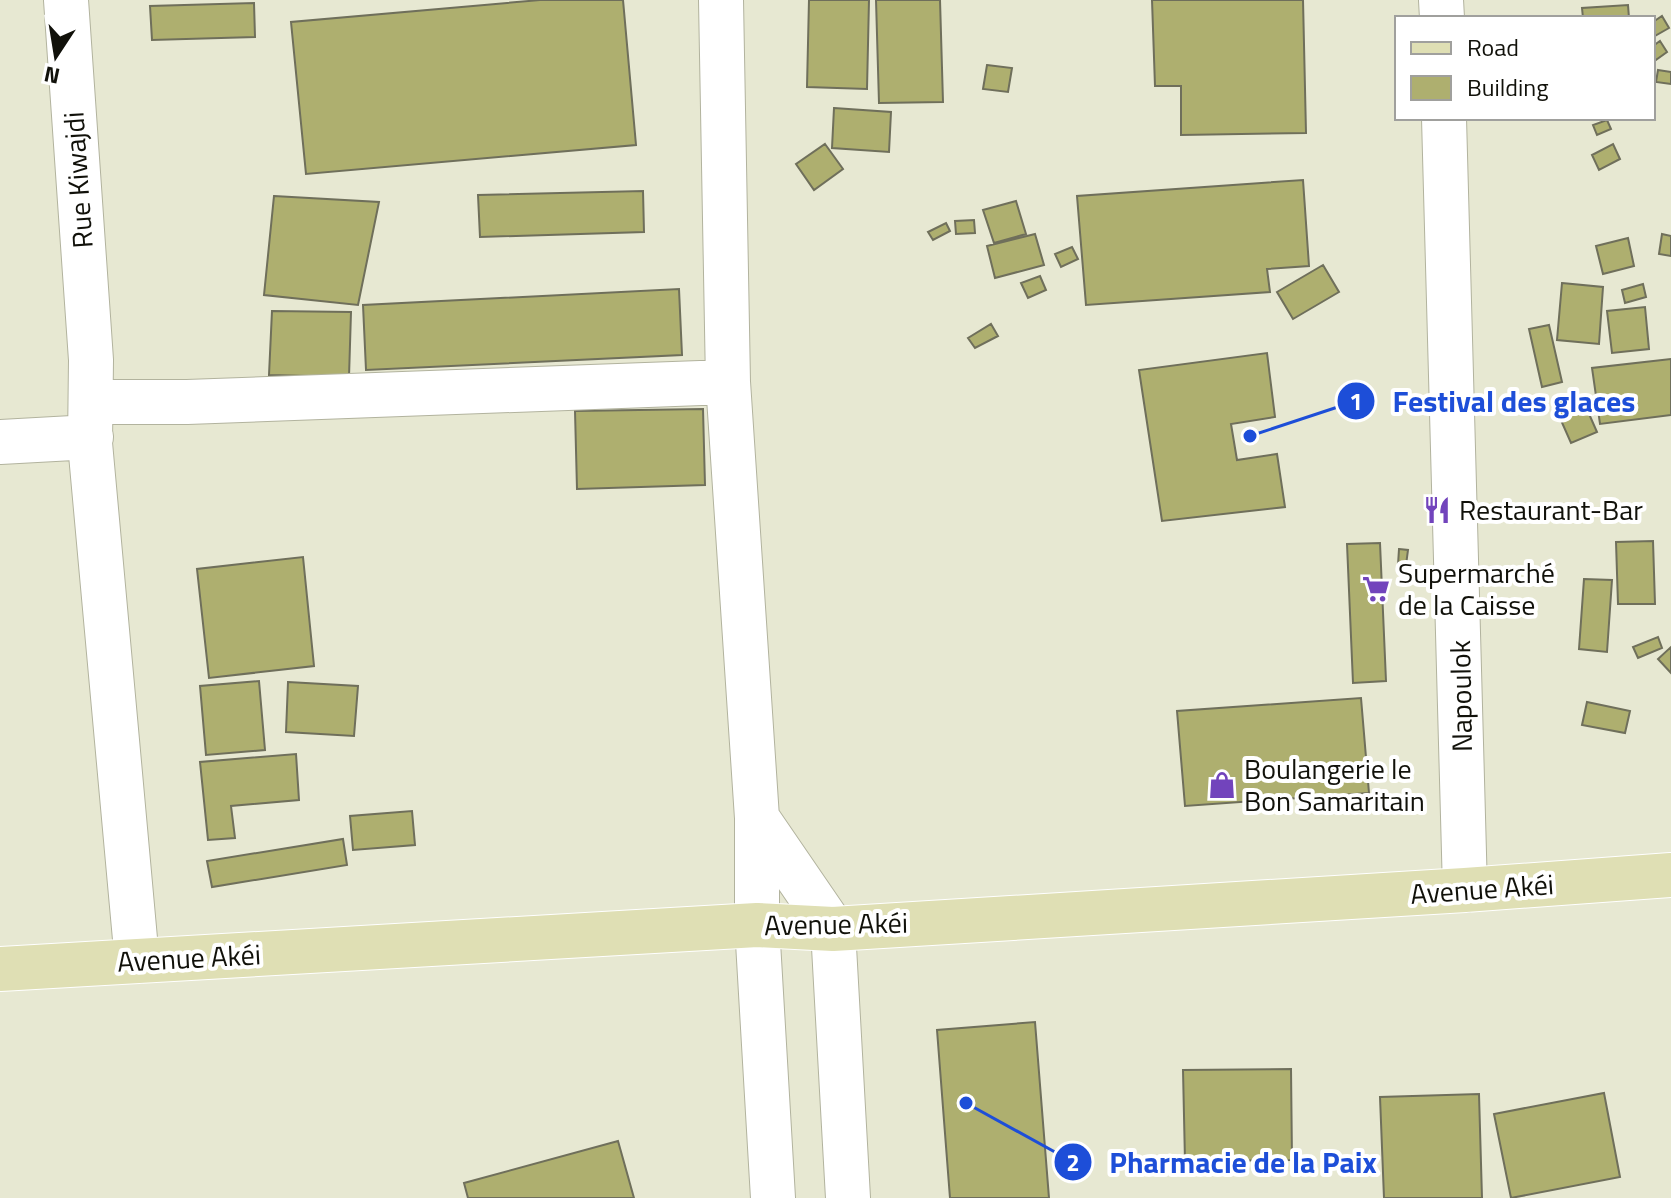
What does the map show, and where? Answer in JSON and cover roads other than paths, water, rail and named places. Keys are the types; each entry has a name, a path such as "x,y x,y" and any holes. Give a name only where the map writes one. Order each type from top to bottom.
{"main road":[{"name":"Avenue Akéi","path":"0,969 757,925 833,929 1671,875"}],"street":[{"name":"Rue Kiwajdi","path":"66,0 91,400 137,961"},
{"path":"721,0 728,382 757,818 757,925 773,1198"},
{"name":"Napoulok","path":"1444,120 1465,890"},
{"path":"0,442 91,400 187,402 728,382"},
{"path":"757,818 833,929 848,1198"}],"place":[{"name":"Festival des glaces","path":"1250,436"},
{"name":"Restaurant-Bar","path":"1437,510"},
{"name":"Supermarché de la Caisse","path":"1376,589"},
{"name":"Boulangerie le Bon Samaritain","path":"1222,785"},
{"name":"Pharmacie de la Paix","path":"966,1103"}]}
